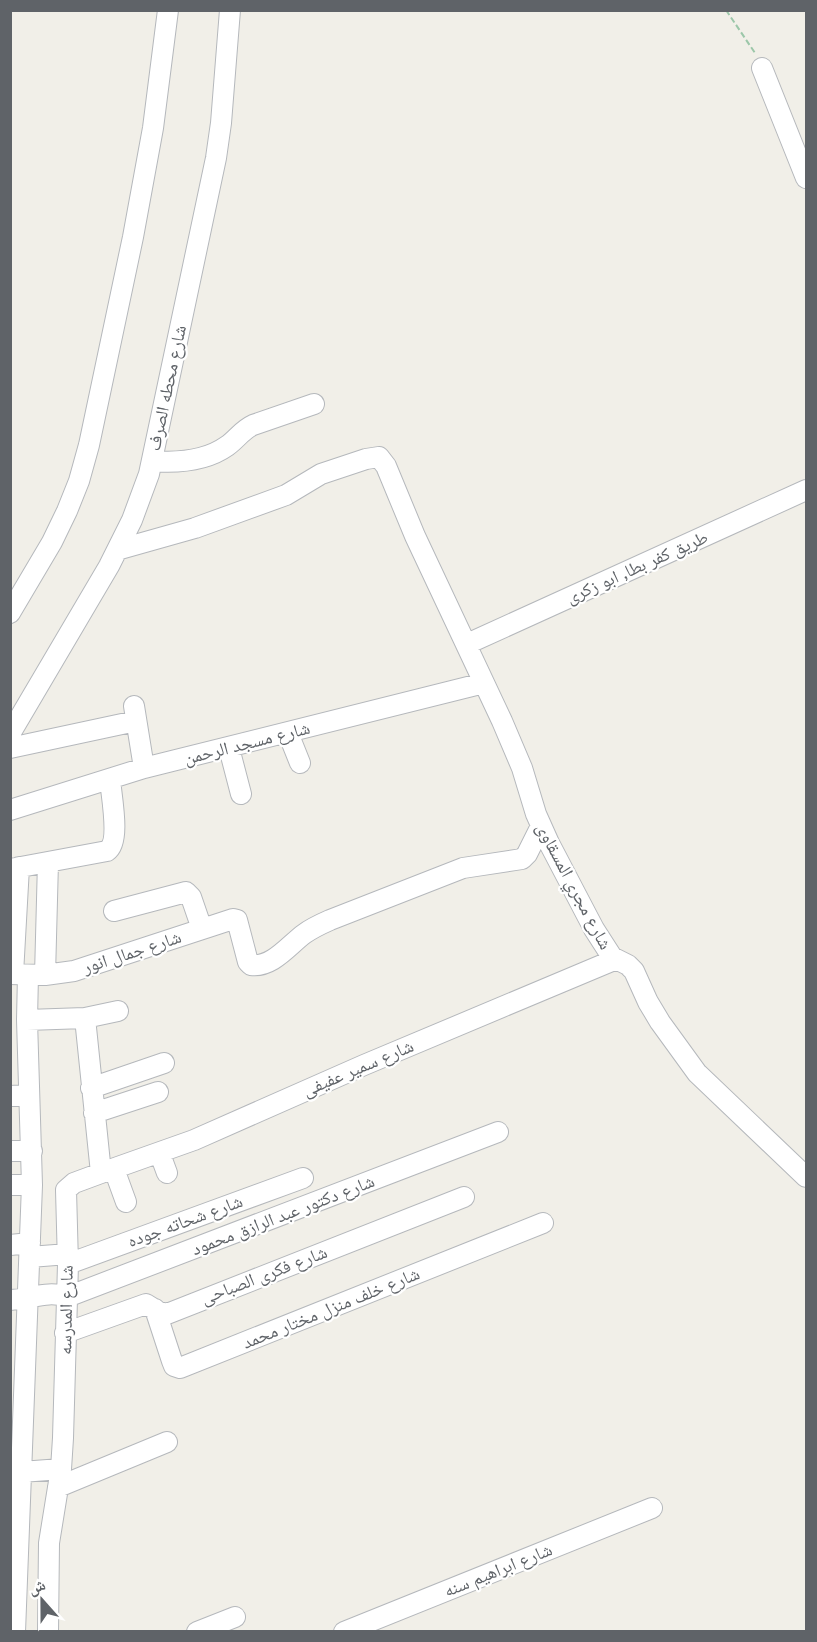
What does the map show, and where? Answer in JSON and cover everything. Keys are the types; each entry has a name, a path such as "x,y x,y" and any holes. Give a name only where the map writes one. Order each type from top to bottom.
{"street":[{"path":"10,613 52,542 79,481 89,445 133,237 153,128 168,10"},
{"name":"شارع محطه الصرف","path":"10,734 117,550 142,497 152,461 216,158 230,10"},
{"path":"762,68 807,178"},
{"path":"152,461 168,462 204,457 228,446 245,428 314,404"},
{"name":"شارع مجري المسقاوى","path":"117,550 177,533 286,495 313,477 366,459 379,457 390,475 415,536 467,644 522,768 541,826 562,871 594,929 614,960 628,965 634,971 660,1022 697,1073 807,1177"},
{"name":"طريق كفر بطا, ابو زكرى","path":"467,644 807,490"},
{"name":"شارع مسجد الرحمن","path":"10,810 144,768 484,683"},
{"path":"10,748 135,713 144,768"},
{"path":"288,733 300,762"},
{"path":"229,748 241,794"},
{"path":"15,1632 19,1299 30,1250 32,1151 20,1095 19,1046 27,1020 15,868 107,851 111,848 115,838 110,779"},
{"name":"شارع جمال انور","path":"24,974 74,971 233,919 237,920 248,962 255,966 275,958 288,950 301,936 330,920 463,868 522,859 527,854 541,826"},
{"path":"24,974 48,862"},
{"path":"114,911 186,892 191,897 202,929"},
{"name":"شارع سمير عفيفى","path":"107,1171 160,1154 614,960"},
{"path":"27,1020 85,1018 117,1011"},
{"path":"85,1018 93,1113 107,1171 126,1202"},
{"path":"91,1088 164,1063"},
{"path":"93,1113 158,1092"},
{"name":"شارع دكتور عبد الرازق محمود","path":"67,1297 498,1132"},
{"path":"10,1151 32,1151"},
{"path":"160,1154 167,1173"},
{"name":"شارع المدرسه","path":"48,1632 49,1543 60,1478 68,1259 66,1190 74,1183 107,1171"},
{"name":"شارع شحاته جوده","path":"10,1245 68,1259 303,1178"},
{"path":"10,1185 32,1185"},
{"name":"شارع فكرى الصباحى","path":"65,1333 138,1305 146,1304 167,1314 464,1197"},
{"name":"شارع خلف منزل مختار محمد","path":"155,1309 173,1364 180,1368 543,1223"},
{"path":"19,1299 54,1293 67,1297"},
{"path":"17,1483 60,1478 167,1442"},
{"name":"شارع ابراهيم سنه","path":"344,1632 652,1508"},
{"path":"197,1632 235,1617"}],"path":[{"path":"726,10 756,53 762,68"}]}
